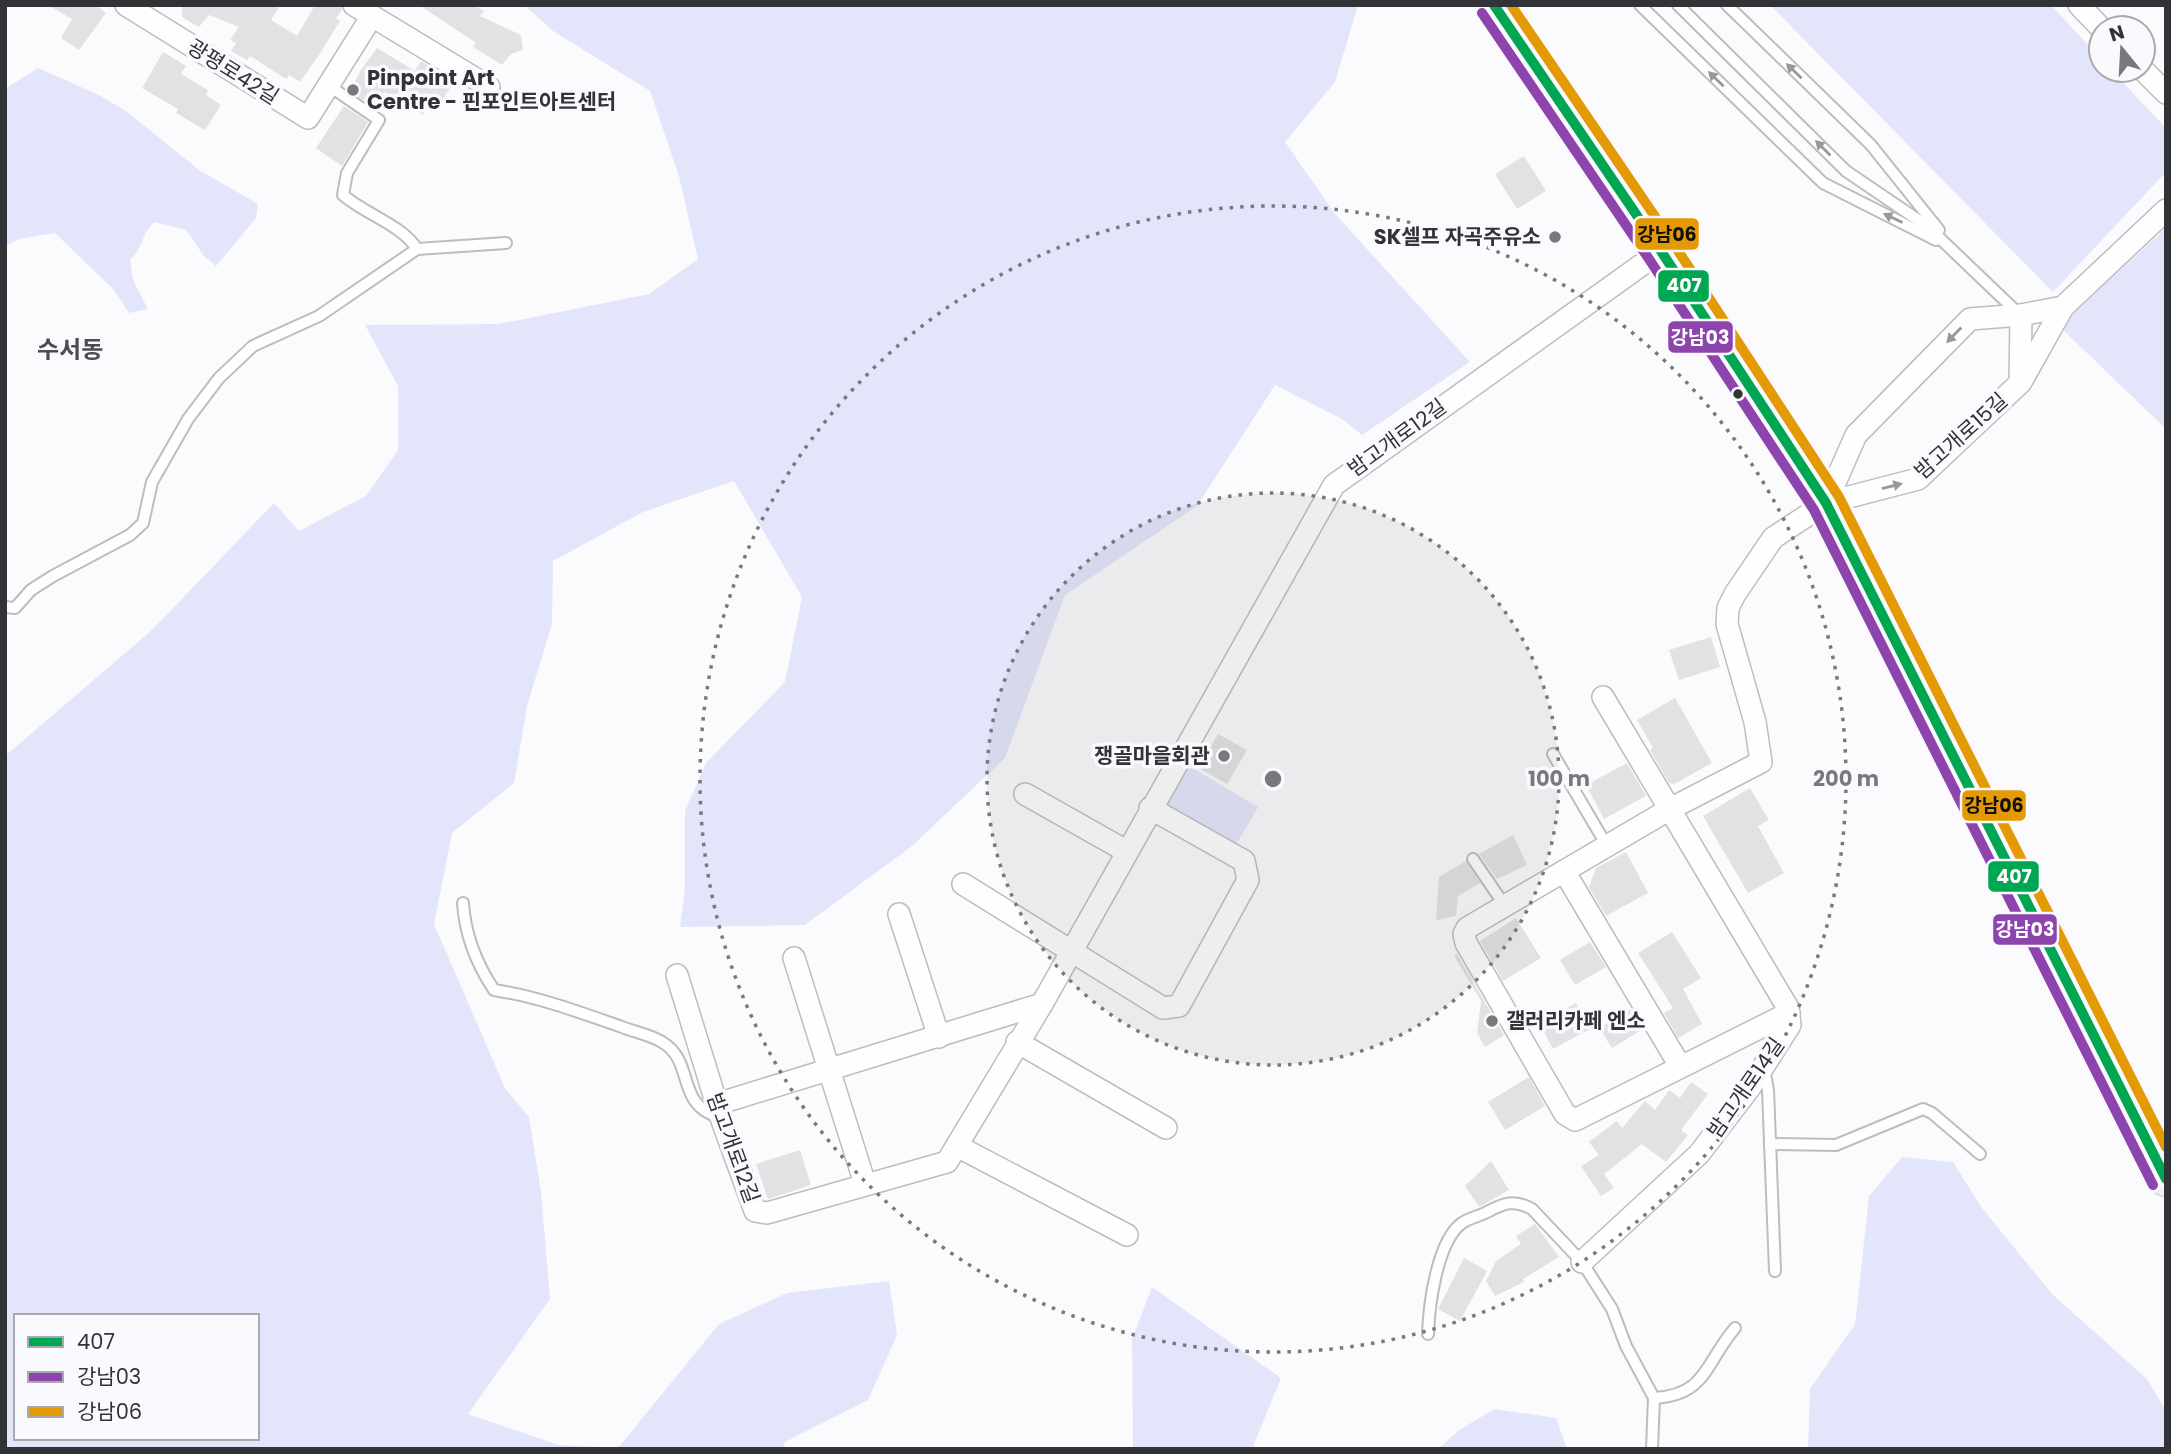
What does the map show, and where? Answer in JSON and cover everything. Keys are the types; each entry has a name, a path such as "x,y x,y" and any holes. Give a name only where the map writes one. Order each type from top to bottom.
{"main road":[{"path":"1494,5 1661,251 1826,503 2166,1179"}],"street":[{"name":"광평로42길","path":"126,5 159,14 308,118 328,85 363,11"},
{"path":"363,11 489,87"},
{"path":"2020,383 2063,307 2166,210"},
{"name":"밤고개로12길","path":"677,975 750,1205 760,1214 947,1162 1042,1004 1334,485 1661,251"},
{"path":"1789,1013 1575,1119 1565,1114 1466,943 1464,934 1467,928 1563,871 1761,762 1755,722 1727,624 1728,608 1773,538 1826,503 1856,435 1970,319 2021,315 2063,307"},
{"name":"밤고개로15길","path":"1826,503 1918,479 2020,383 2021,315"},
{"name":"밤고개로14길","path":"1582,1262 1699,1154 1790,1025 1789,1013 1603,697"},
{"path":"1025,793 1126,851"},
{"path":"963,884 1163,1008 1179,1006 1248,880 1248,870 1244,861 1150,808"},
{"path":"1563,871 1680,1066"},
{"path":"899,914 939,1037"},
{"path":"794,958 865,1184"},
{"path":"719,1111 828,1069 1042,1004"},
{"path":"1017,1042 1166,1128"},
{"path":"957,1146 1127,1235"}],"lane":[{"path":"1640,5 1824,183 1954,249"},
{"path":"1678,5 1846,171 1927,226 2021,315"},
{"path":"1727,5 1871,145 1954,249"},
{"path":"328,85 379,120 347,173 343,195 360,209 411,239 417,249"},
{"path":"5,607 15,608 31,590 130,536 142,523 152,482 188,419 219,378 253,346 320,316 417,249 506,243"},
{"path":"1553,754 1607,846"},
{"path":"1473,859 1505,906"},
{"path":"463,903 464,925 480,969 494,990 536,996 664,1042 679,1061 693,1102 704,1113 719,1111"},
{"path":"1763,1066 1768,1090 1775,1271"},
{"path":"1770,1144 1836,1145 1923,1109 1932,1113 1980,1154"},
{"path":"1428,1334 1429,1297 1450,1236 1462,1222 1504,1204 1523,1203 1532,1209 1582,1262 1612,1310 1626,1346 1654,1398 1651,1449"},
{"path":"1654,1398 1690,1390 1700,1380 1718,1348 1735,1328"}],"shaded area":[{"path":"524,5 1358,5 1335,82 1285,142 1336,215 1470,362 1362,435 1342,419 1275,385 1197,506 1065,595 1005,758 912,846 805,925 680,927 685,889 685,811 706,763 785,682 802,597 734,481 643,512 553,561 552,624 527,706 514,783 452,833 434,924 505,1088 529,1117 541,1192 550,1299 468,1414 559,1445 618,1448 719,1324 787,1293 889,1281 897,1335 868,1400 785,1442 783,1449 5,1449 5,756 153,629 274,503 299,531 366,496 398,450 398,386 365,325 499,324 649,294 698,259 679,176 650,91 553,31"},
{"path":"1770,5 2051,5 2087,44 2087,84 2124,84 2166,128 2166,172 2053,292"},
{"path":"38,68 97,94 126,111 199,170 258,204 256,218 216,266 204,256 186,230 155,222 147,230 138,251 130,260 133,280 148,309 129,313 114,290 55,233 20,239 5,246 5,89"},
{"path":"2166,228 2166,429 2059,326"},
{"path":"1184,763 1258,807 1236,845 1161,801"},
{"path":"1902,1157 1953,1162 1982,1208 2052,1294 2147,1379 2166,1411 2166,1449 1808,1449 1810,1389 1855,1324 1869,1196"},
{"path":"1152,1287 1281,1378 1252,1449 1133,1449 1132,1339"},
{"path":"1494,1409 1556,1418 1567,1449 1438,1449 1458,1431"}],"building":[{"path":"48,5 95,5 106,13 79,50 61,38 72,19"},
{"path":"182,5 280,5 271,20 297,36 315,5 341,5 342,10 336,18 340,21 300,82 289,75 286,79 250,56 247,60 231,51 236,43 230,40 239,27 209,15 199,27 182,17"},
{"path":"419,5 474,5 484,11 480,16 521,35 523,50 511,54 502,65 473,47 476,43"},
{"path":"377,48 415,71 421,61 454,81 438,107 431,102 423,115 384,92 374,107 353,93 359,84 355,81"},
{"path":"163,52 186,66 181,74 208,90 206,95 221,105 205,130 176,113 178,109 142,88"},
{"path":"344,106 368,122 342,166 316,148"},
{"path":"1524,156 1546,191 1517,209 1495,174"},
{"path":"1711,637 1720,667 1679,680 1669,650"},
{"path":"1675,698 1712,763 1674,784 1669,783 1637,720"},
{"path":"1218,734 1247,750 1227,784 1199,768"},
{"path":"1627,763 1646,796 1604,819 1586,785"},
{"path":"1750,788 1769,820 1758,826 1784,873 1748,893 1703,816"},
{"path":"1513,835 1527,865 1497,879 1479,854"},
{"path":"1626,852 1648,893 1606,916 1589,887 1596,868"},
{"path":"1466,861 1480,883 1458,896 1456,916 1436,920 1439,877"},
{"path":"1516,918 1541,958 1503,981 1480,941"},
{"path":"1672,932 1701,978 1683,989 1702,1024 1678,1038 1664,1013 1673,1008 1638,953"},
{"path":"1590,942 1606,967 1575,985 1560,960"},
{"path":"1457,954 1504,1035 1485,1047 1477,1033 1481,1001 1454,956"},
{"path":"1576,1003 1590,1029 1553,1049 1539,1023"},
{"path":"1631,1009 1643,1029 1612,1048 1599,1028"},
{"path":"1529,1077 1545,1106 1505,1130 1488,1102"},
{"path":"1691,1082 1708,1094 1681,1130 1688,1135 1666,1162 1642,1144 1604,1174 1614,1188 1601,1196 1581,1166 1599,1155 1589,1142 1617,1121 1622,1128 1645,1101 1655,1110 1669,1090 1680,1098"},
{"path":"800,1150 811,1185 768,1199 756,1164"},
{"path":"1491,1161 1509,1190 1479,1207 1465,1186"},
{"path":"1535,1224 1559,1257 1523,1279 1524,1282 1495,1296 1486,1281 1496,1261 1521,1244 1516,1236"},
{"path":"1464,1258 1487,1271 1460,1321 1438,1309"}],"transit line":[{"name":"407","path":"1494,5 1661,251 1826,503 2166,1179"},
{"name":"강남06","path":"1511,5 1673,243 1839,497 2166,1147"},
{"name":"강남03","path":"1482,13 1649,259 1814,510 2153,1185"}],"place":[{"name":"Pinpoint Art Centre - 핀포인트아트센터","path":"353,90"},
{"name":"SK셀프 자곡주유소","path":"1555,237"},
{"name":"쟁골마을회관","path":"1224,756"},
{"name":"갤러리카페 엔소","path":"1492,1021"}],"district":[{"name":"수서동","path":"70,350"}]}
